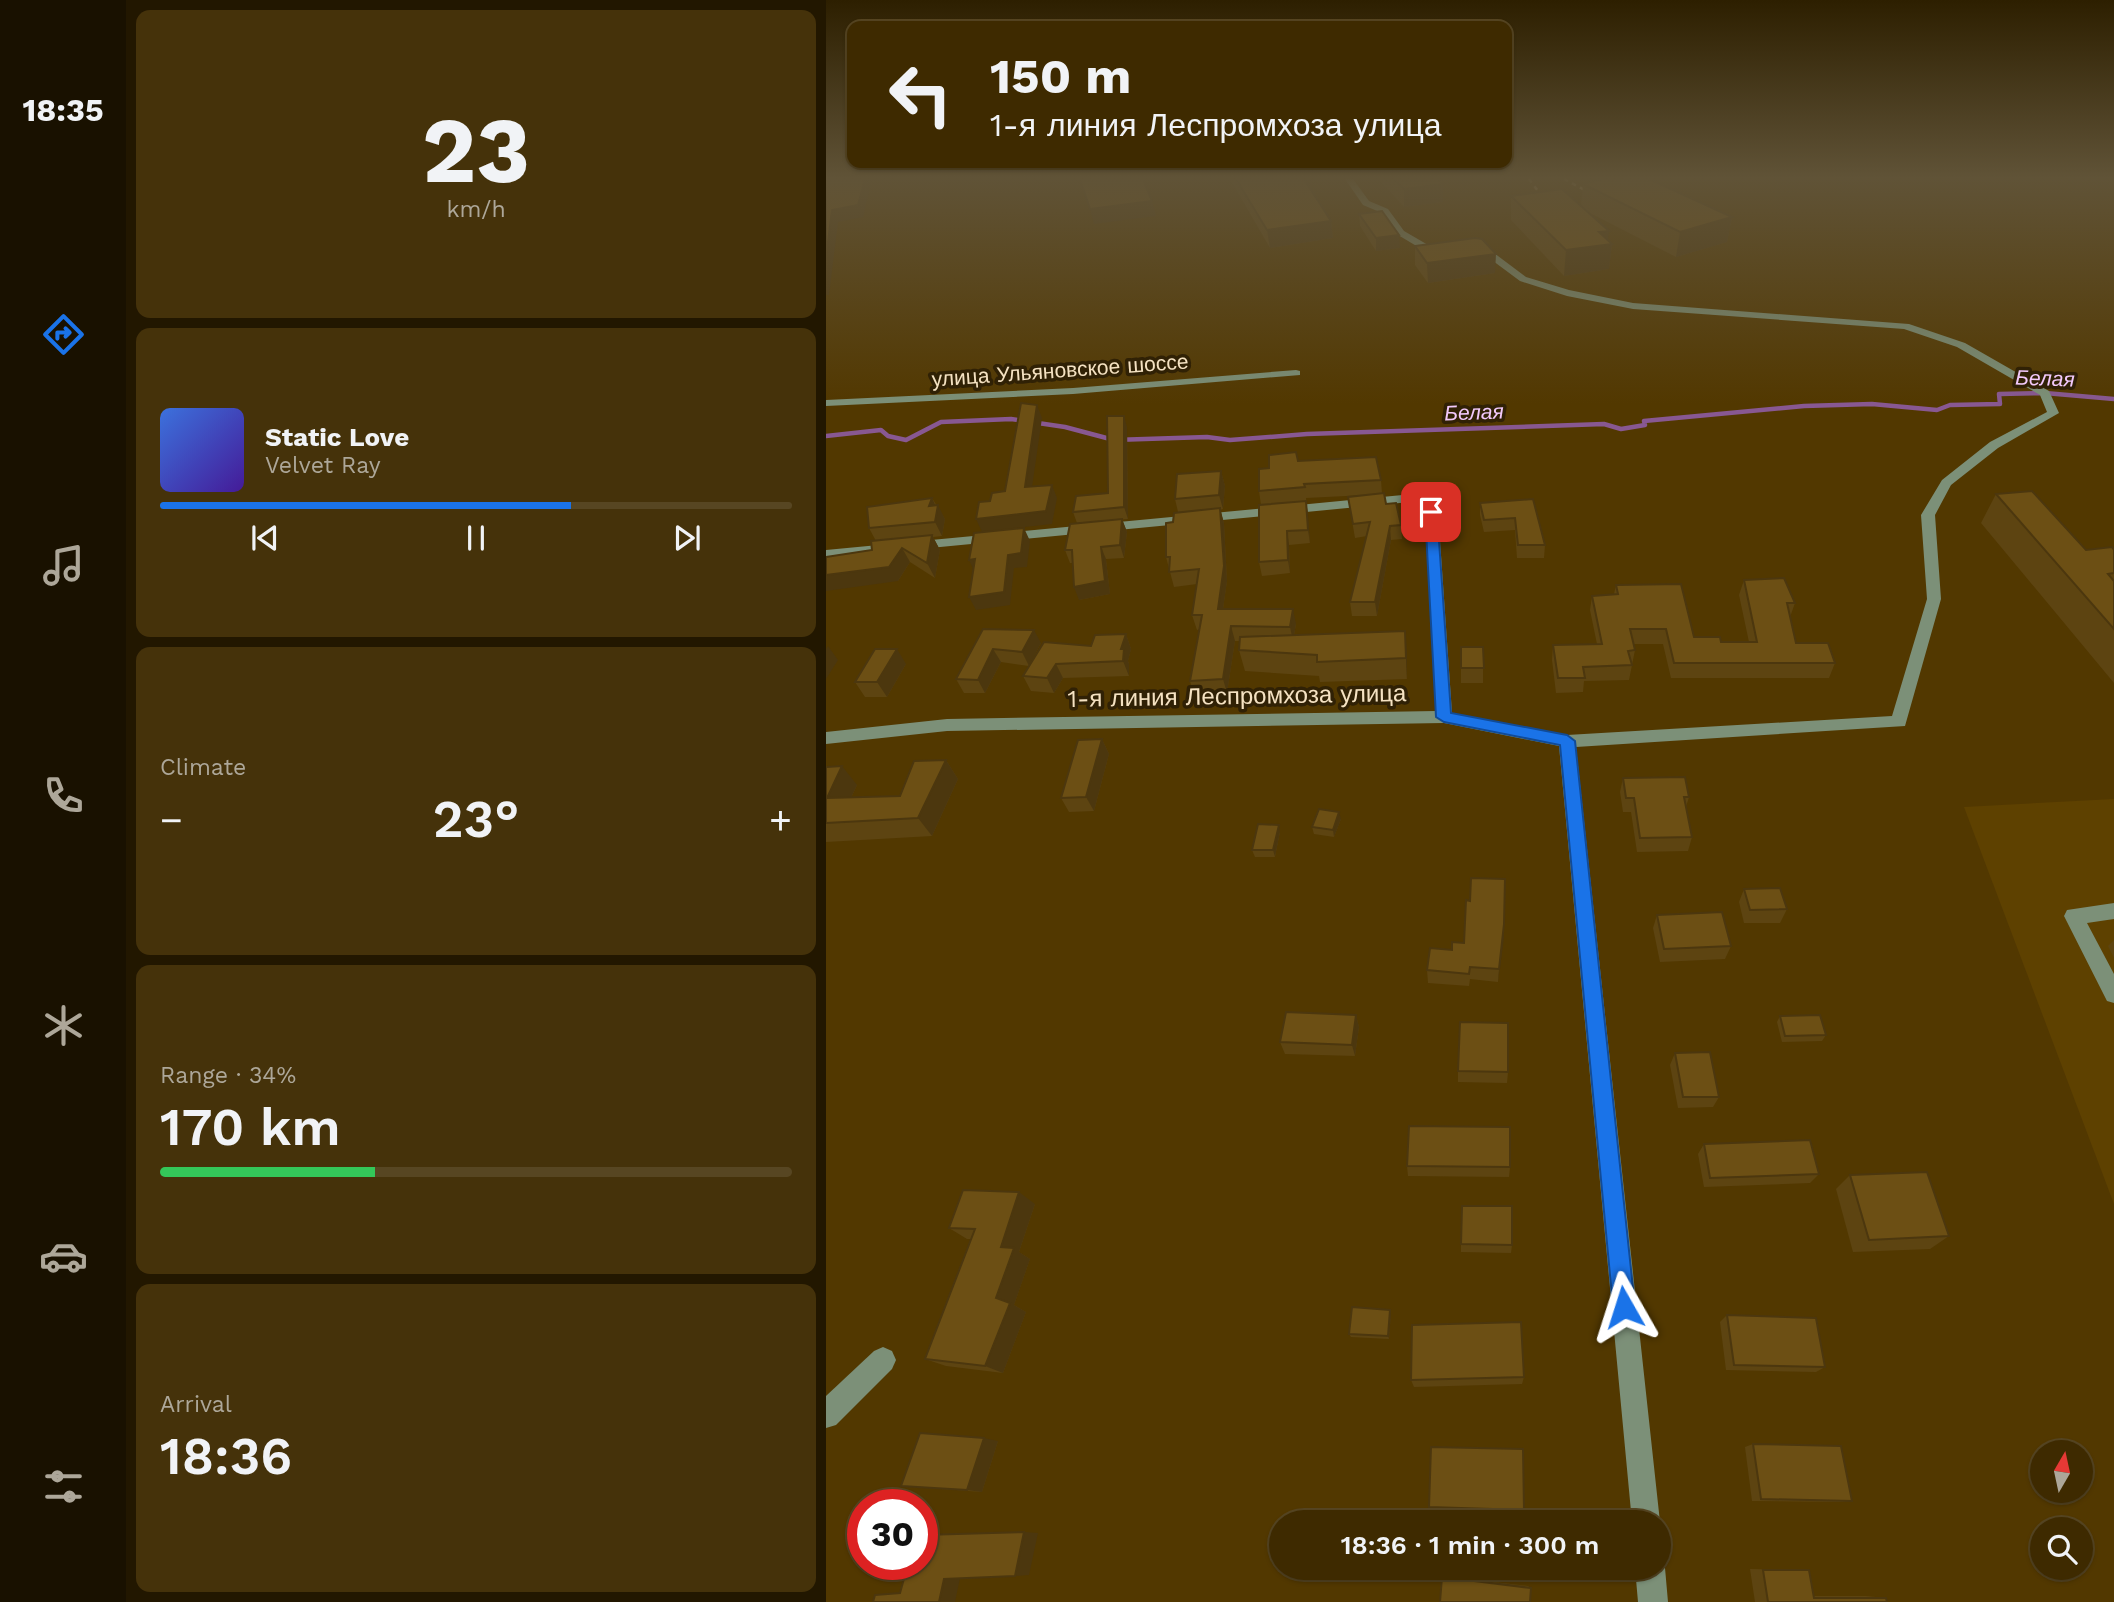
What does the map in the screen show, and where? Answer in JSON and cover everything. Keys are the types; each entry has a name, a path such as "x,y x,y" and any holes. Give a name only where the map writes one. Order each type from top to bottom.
{"street":[{"name":"1-я линия Леспромхоза улица","path":"826,738 947,725 1444,717 1567,741 1899,722 1934,599 1928,515 1946,483 1994,445 2053,414 2045,393 1961,345 1905,326 1633,306 1567,293 1523,279 1489,254"},
{"name":"улица Ульяновское шоссе","path":"826,403 1073,391 1296,373"},
{"path":"826,554 1413,498 1431,512 1444,717"},
{"path":"1567,741 1645,1510"},
{"path":"2114,911 2074,916 2114,994"},
{"path":"826,1415 883,1360"},
{"path":"1651,1580 1653,1602"}],"shaded area":[{"path":"2114,799 2114,1204 1964,807"}],"building":[{"path":"1420,254 1496,254 1427,263"},
{"path":"1021,403 1037,405 1025,487 1052,485 1046,511 976,519 979,502 990,501 992,493 1005,491"},
{"path":"1107,416 1124,416 1124,507 1073,512 1076,496 1108,493"},
{"path":"1296,452 1298,461 1376,457 1381,480 1304,484 1305,487 1259,491 1259,469 1269,468 1269,455"},
{"path":"1221,471 1219,495 1175,499 1177,474"},
{"path":"2032,491 2086,550 2112,547 2114,550 2114,573 2108,574 2114,581 2114,629 1996,494"},
{"path":"1384,493 1386,504 1396,503 1401,525 1390,526 1375,602 1350,602 1370,522 1353,524 1348,497"},
{"path":"932,498 929,506 938,505 935,522 869,528 867,507"},
{"path":"1533,499 1545,545 1518,545 1515,518 1484,520 1480,503"},
{"path":"1306,501 1308,530 1287,531 1288,560 1259,562 1259,505"},
{"path":"1220,508 1224,566 1218,609 1293,609 1290,627 1231,626 1223,679 1190,681 1202,615 1192,615 1199,569 1169,572 1166,523 1173,522 1174,513"},
{"path":"1122,519 1120,545 1101,547 1105,581 1074,587 1072,550 1065,550 1070,524"},
{"path":"1024,528 1021,553 1008,555 1004,592 969,597 975,559 969,560 974,533"},
{"path":"932,535 927,563 902,548 889,567 826,575 826,557 872,550 871,541"},
{"path":"1784,578 1795,603 1787,603 1796,643 1828,643 1835,663 1674,663 1666,629 1630,629 1635,650 1628,651 1632,665 1583,667 1585,678 1558,678 1553,645 1602,644 1592,596 1618,594 1616,585 1681,584 1694,637 1720,637 1721,642 1757,642 1744,580"},
{"path":"983,629 1034,630 1022,652 993,649 978,680 956,679"},
{"path":"1405,631 1406,658 1317,662 1317,655 1239,650 1240,637"},
{"path":"1126,634 1121,649 1124,649 1123,661 1056,664 1047,678 1023,676 1044,642 1091,646 1095,635"},
{"path":"1461,647 1483,647 1484,668 1461,668"},
{"path":"875,649 897,649 877,682 855,682"},
{"path":"1102,739 1086,797 1061,798 1078,740"},
{"path":"946,760 918,818 826,823 826,767 842,766 827,798 900,796 914,761"},
{"path":"1685,777 1689,797 1684,797 1692,837 1640,838 1634,798 1626,798 1623,778"},
{"path":"1319,809 1339,812 1333,830 1312,827"},
{"path":"1258,824 1279,825 1273,850 1252,850"},
{"path":"1471,878 1505,879 1499,969 1470,967 1469,974 1427,970 1430,948 1452,950 1452,942 1464,943 1466,900 1470,901"},
{"path":"1780,888 1787,909 1750,910 1744,889"},
{"path":"1722,912 1731,946 1664,949 1657,915"},
{"path":"1286,1012 1356,1015 1352,1045 1280,1042"},
{"path":"1820,1015 1826,1035 1785,1036 1780,1016"},
{"path":"1460,1022 1508,1023 1508,1072 1458,1071"},
{"path":"1710,1052 1719,1097 1683,1097 1675,1053"},
{"path":"1409,1126 1510,1127 1510,1167 1407,1166"},
{"path":"1810,1140 1819,1174 1710,1178 1704,1144"},
{"path":"1927,1172 1949,1236 1869,1240 1850,1175"},
{"path":"963,1190 1019,1192 1001,1247 1014,1248 996,1298 1010,1303 985,1366 925,1359 975,1229 949,1228"},
{"path":"1462,1206 1512,1206 1512,1245 1461,1244"},
{"path":"1352,1307 1390,1310 1388,1336 1349,1334"},
{"path":"1727,1315 1816,1318 1825,1367 1734,1365"},
{"path":"1521,1322 1524,1377 1411,1380 1412,1325"},
{"path":"920,1433 984,1438 967,1490 901,1486"},
{"path":"1753,1444 1841,1446 1852,1501 1761,1499"},
{"path":"1431,1447 1523,1449 1524,1510 1429,1507"},
{"path":"1024,1532 1015,1576 944,1579 939,1602 873,1602 875,1595 900,1593 904,1580 938,1580 938,1535"},
{"path":"1763,1570 1809,1570 1814,1598 1886,1598 1887,1602 1768,1602"},
{"path":"1442,1580 1466,1580 1531,1588 1530,1602 1440,1602"}],"waterway":[{"name":"Белая","path":"826,436 881,430 888,436 906,440 941,422 1011,419 1065,427 1114,440 1207,437 1230,440 1307,434 1604,424 1621,429 1645,425 1644,421 1804,406 1872,404 1937,410 1950,405 2000,404 1999,394 2045,393 2114,399"}],"route":[{"path":"1431,512 1444,717 1567,741 1624,1307"}]}
